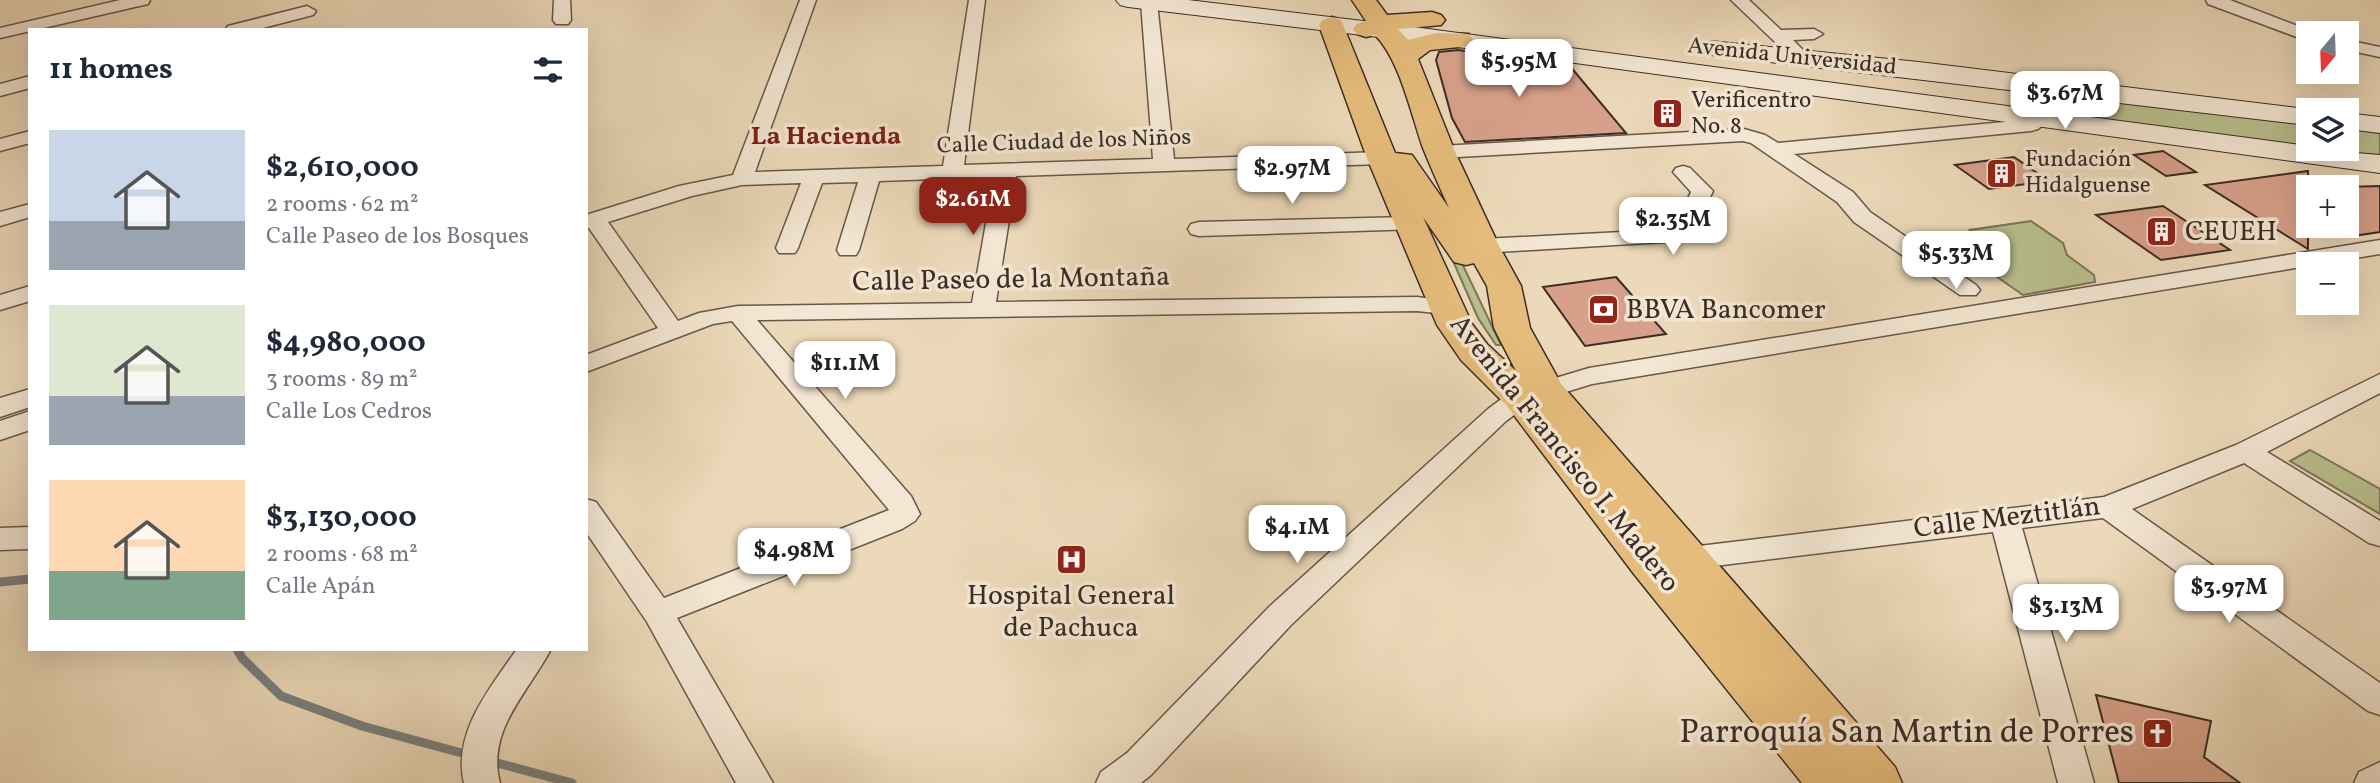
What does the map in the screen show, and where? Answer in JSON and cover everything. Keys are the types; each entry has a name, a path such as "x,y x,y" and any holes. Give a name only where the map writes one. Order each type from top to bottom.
{"main road":[{"path":"1275,0 1356,14 1423,37 1408,52 1419,44 1460,40"},
{"path":"1139,1 1356,14"},
{"path":"1356,14 1382,158 1419,214 1451,228 1512,328"},
{"path":"1356,14 1353,32 1395,150 1407,174 1419,214"},
{"name":"Avenida Francisco I. Madero","path":"1356,14 1393,37 1423,37 1440,152 1482,246 1504,286 1512,328 1533,393"},
{"name":"Avenida Universidad","path":"1423,37 1524,32 1801,57 2296,116"},
{"name":"Avenida Universidad","path":"1423,37 2380,164"},
{"path":"1851,92 1886,90 2032,110 2058,108 2058,101 2052,95 2042,92 1919,70"},
{"path":"2359,122 2380,125"},
{"name":"Avenida Francisco I. Madero","path":"1419,214 1427,266 1446,307 1474,352 1533,393 1668,561 1834,783"},
{"name":"Avenida Francisco I. Madero","path":"1668,561 1876,783"}],"street":[{"path":"0,33 142,0"},
{"path":"562,0 562,20"},
{"path":"742,179 808,0"},
{"path":"953,172 977,0"},
{"path":"1739,0 1801,57"},
{"path":"2214,0 2253,8 2296,29"},
{"path":"1139,1 1164,165"},
{"path":"240,28 307,5 313,28"},
{"path":"1777,35 1814,34"},
{"path":"2359,48 2380,52"},
{"path":"0,90 28,83"},
{"path":"1774,150 2031,125 2041,118"},
{"path":"1440,152 1744,135 1758,139 1845,197 1862,217 1968,290"},
{"path":"0,145 28,138"},
{"name":"Calle Ciudad de los Niños","path":"591,221 687,191 742,179 1382,158"},
{"path":"983,311 1006,171"},
{"path":"1482,246 1707,234 1713,228 1695,208 1702,191 1683,172"},
{"path":"848,250 870,174"},
{"path":"787,248 814,176"},
{"path":"0,219 28,211"},
{"path":"1199,229 1419,214"},
{"path":"591,221 673,332"},
{"path":"1114,783 1139,764 1280,616 1497,415 1533,393 1589,376 2380,247"},
{"path":"0,303 28,294"},
{"name":"Calle Paseo de la Montaña","path":"588,363 708,318 738,313 1417,304 1446,307"},
{"path":"658,613 892,522 905,514 901,503 738,313"},
{"name":"Calle Meztitlán","path":"1668,561 2108,507 2246,452 2380,382"},
{"path":"0,408 28,398"},
{"path":"0,431 28,421"},
{"path":"2246,452 2380,535"},
{"path":"2108,507 2380,701"},
{"path":"588,512 658,613 755,783"},
{"path":"2004,518 2076,783"},
{"path":"0,539 28,538"},
{"path":"480,764 502,699 534,651"},
{"path":"2372,783 2380,778"}],"green space":[{"path":"2067,91 2296,119 2296,145 2065,116 2073,112 2075,106"},
{"path":"2359,125 2380,128 2380,156 2359,153"},
{"path":"2031,221 2063,243 2067,255 2094,275 2095,282 2023,295 1954,247 1986,242 1970,230"},
{"path":"1450,254 1459,257 1501,345 1496,345 1478,318"},
{"path":"2310,450 2380,489 2380,514 2290,461"}],"building":[{"path":"1458,50 1569,65 1626,133 1465,142 1452,118 1436,60 1439,52"},
{"path":"2163,151 2196,172 2166,176 2134,155"},
{"name":"Fundación Hidalguense","path":"2014,157 2049,181 1989,189 1955,165"},
{"path":"2308,171 2308,175 2296,175 2296,238 2308,238 2308,249 2205,185"},
{"path":"2380,186 2380,232 2359,235 2359,187"},
{"name":"CEUEH","path":"2163,206 2230,250 2161,260 2096,215"},
{"name":"BBVA Bancomer","path":"1616,277 1666,334 1585,346 1543,287"},
{"name":"Parroquía San Martin de Porres","path":"2096,695 2211,721 2204,757 2240,783 2119,783"}],"waterway":[{"path":"0,582 28,579"},
{"path":"238,651 281,696 362,726 469,755"},
{"path":"490,761 572,783"}],"place":[{"name":"Verificentro No. 8","path":"1668,114"},
{"name":"Fundación Hidalguense","path":"2002,173"},
{"name":"CEUEH","path":"2162,232"},
{"name":"BBVA Bancomer","path":"1603,310"},
{"name":"Hospital General de Pachuca","path":"1071,559"},
{"name":"Parroquía San Martin de Porres","path":"2157,734"}],"district":[{"name":"La Hacienda","path":"826,137"}]}
